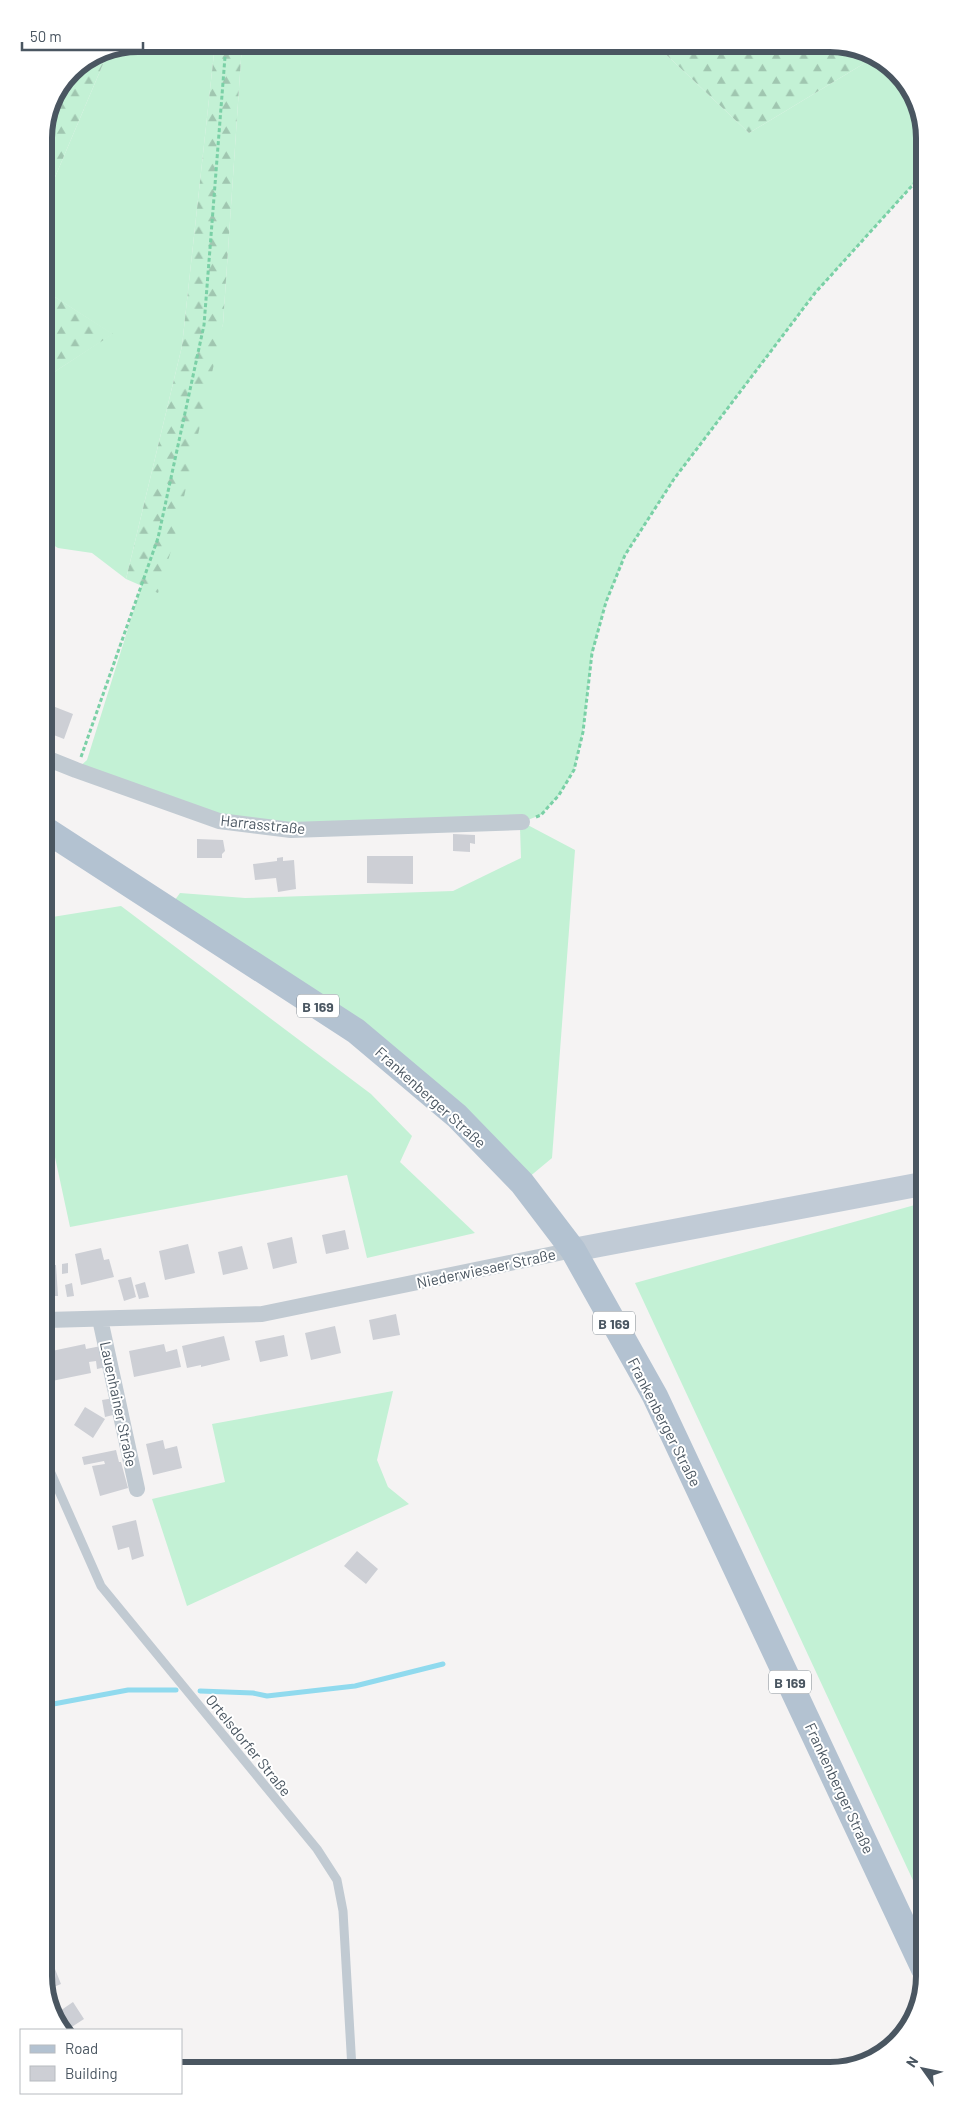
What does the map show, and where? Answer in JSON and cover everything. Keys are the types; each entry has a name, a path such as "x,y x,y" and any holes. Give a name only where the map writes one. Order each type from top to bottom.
{"main road":[{"name":"Frankenberger Straße","path":"53,834 356,1031 457,1116 522,1183 573,1250 655,1396 916,1952"},
{"name":"Niederwiesaer Straße","path":"573,1250 916,1185"}],"street":[{"name":"Harrasstraße","path":"53,761 219,820 291,830 522,822"},
{"name":"Niederwiesaer Straße","path":"52,1320 262,1314 573,1250"},
{"name":"Lauenhainer Straße","path":"100,1319 137,1489"}],"lane":[{"name":"Ortelsdorfer Straße","path":"52,1474 101,1586 317,1849 337,1880 343,1911 352,2061"}],"path":[{"path":"76,770 158,538 204,325 225,52"},
{"path":"522,822 541,815 559,795 574,770 583,732 592,653 606,602 625,555 674,479 815,294 916,181"}],"green space":[{"path":"139,52 214,52 182,346 126,579 92,553 58,548 53,545 53,373 112,334 53,296 53,182 105,60 122,54"},
{"path":"214,52 241,52 223,324 174,541 158,593 126,579 182,346"},
{"path":"241,52 664,53 749,133 867,62 882,70 898,86 911,111 916,139 916,181 815,293 674,479 625,555 606,602 592,653 583,732 574,770 559,795 541,815 522,822 575,850 552,1158 522,1183 457,1116 169,908 180,893 245,898 453,891 521,858 520,828 291,830 219,821 76,770 87,760 223,324"},
{"path":"664,53 835,53 846,54 867,62 749,133"},
{"path":"105,60 53,182 53,133 59,106 67,91 78,78 91,67"},
{"path":"53,296 113,334 53,373"},
{"path":"121,906 371,1094 412,1136 400,1162 475,1233 367,1258 347,1175 70,1227 52,1145 53,917"},
{"path":"916,1205 916,1887 635,1283"},
{"path":"393,1391 377,1460 388,1487 409,1504 187,1606 152,1499 225,1482 212,1424"}],"building":[{"path":"53,706 73,714 64,739 53,735"},
{"path":"453,834 475,835 475,844 470,843 470,852 453,851"},
{"path":"197,839 223,840 225,851 222,854 222,858 197,858"},
{"path":"367,856 413,856 413,884 367,883"},
{"path":"283,857 283,861 294,860 296,889 278,892 276,878 255,880 253,864 277,861 277,858"},
{"path":"345,1230 349,1249 326,1254 322,1235"},
{"path":"292,1237 297,1263 273,1269 267,1243"},
{"path":"188,1244 195,1273 165,1280 159,1251"},
{"path":"242,1246 248,1269 223,1275 218,1252"},
{"path":"101,1248 104,1260 109,1259 114,1277 81,1285 75,1254"},
{"path":"68,1263 68,1273 62,1274 62,1264"},
{"path":"52,1265 56,1265 58,1296 52,1296"},
{"path":"131,1277 136,1297 124,1301 118,1280"},
{"path":"145,1282 149,1297 139,1299 135,1285"},
{"path":"72,1283 74,1296 67,1297 65,1285"},
{"path":"396,1314 400,1335 373,1340 369,1320"},
{"path":"335,1326 341,1353 311,1360 305,1333"},
{"path":"284,1335 288,1356 260,1362 255,1341"},
{"path":"224,1336 230,1360 201,1367 201,1365 187,1368 182,1346"},
{"path":"85,1344 86,1349 101,1346 106,1367 97,1369 96,1361 89,1362 91,1373 52,1381 52,1351"},
{"path":"164,1344 166,1352 177,1349 181,1367 134,1377 129,1351"},
{"path":"114,1398 117,1414 105,1417 102,1400"},
{"path":"85,1407 105,1419 93,1438 74,1425"},
{"path":"163,1440 165,1449 177,1446 182,1468 153,1475 146,1444"},
{"path":"116,1450 128,1488 100,1496 92,1466 105,1464 104,1461 84,1465 82,1457"},
{"path":"136,1520 144,1556 132,1560 129,1547 118,1550 112,1526"},
{"path":"357,1551 378,1569 366,1584 344,1566"},
{"path":"52,1964 61,1984 53,1987 52,1975"},
{"path":"73,2002 84,2019 70,2028 60,2011"}],"waterway":[{"path":"200,1691 253,1693 267,1696 355,1686 443,1664"},
{"path":"52,1704 128,1690 176,1690"}]}
